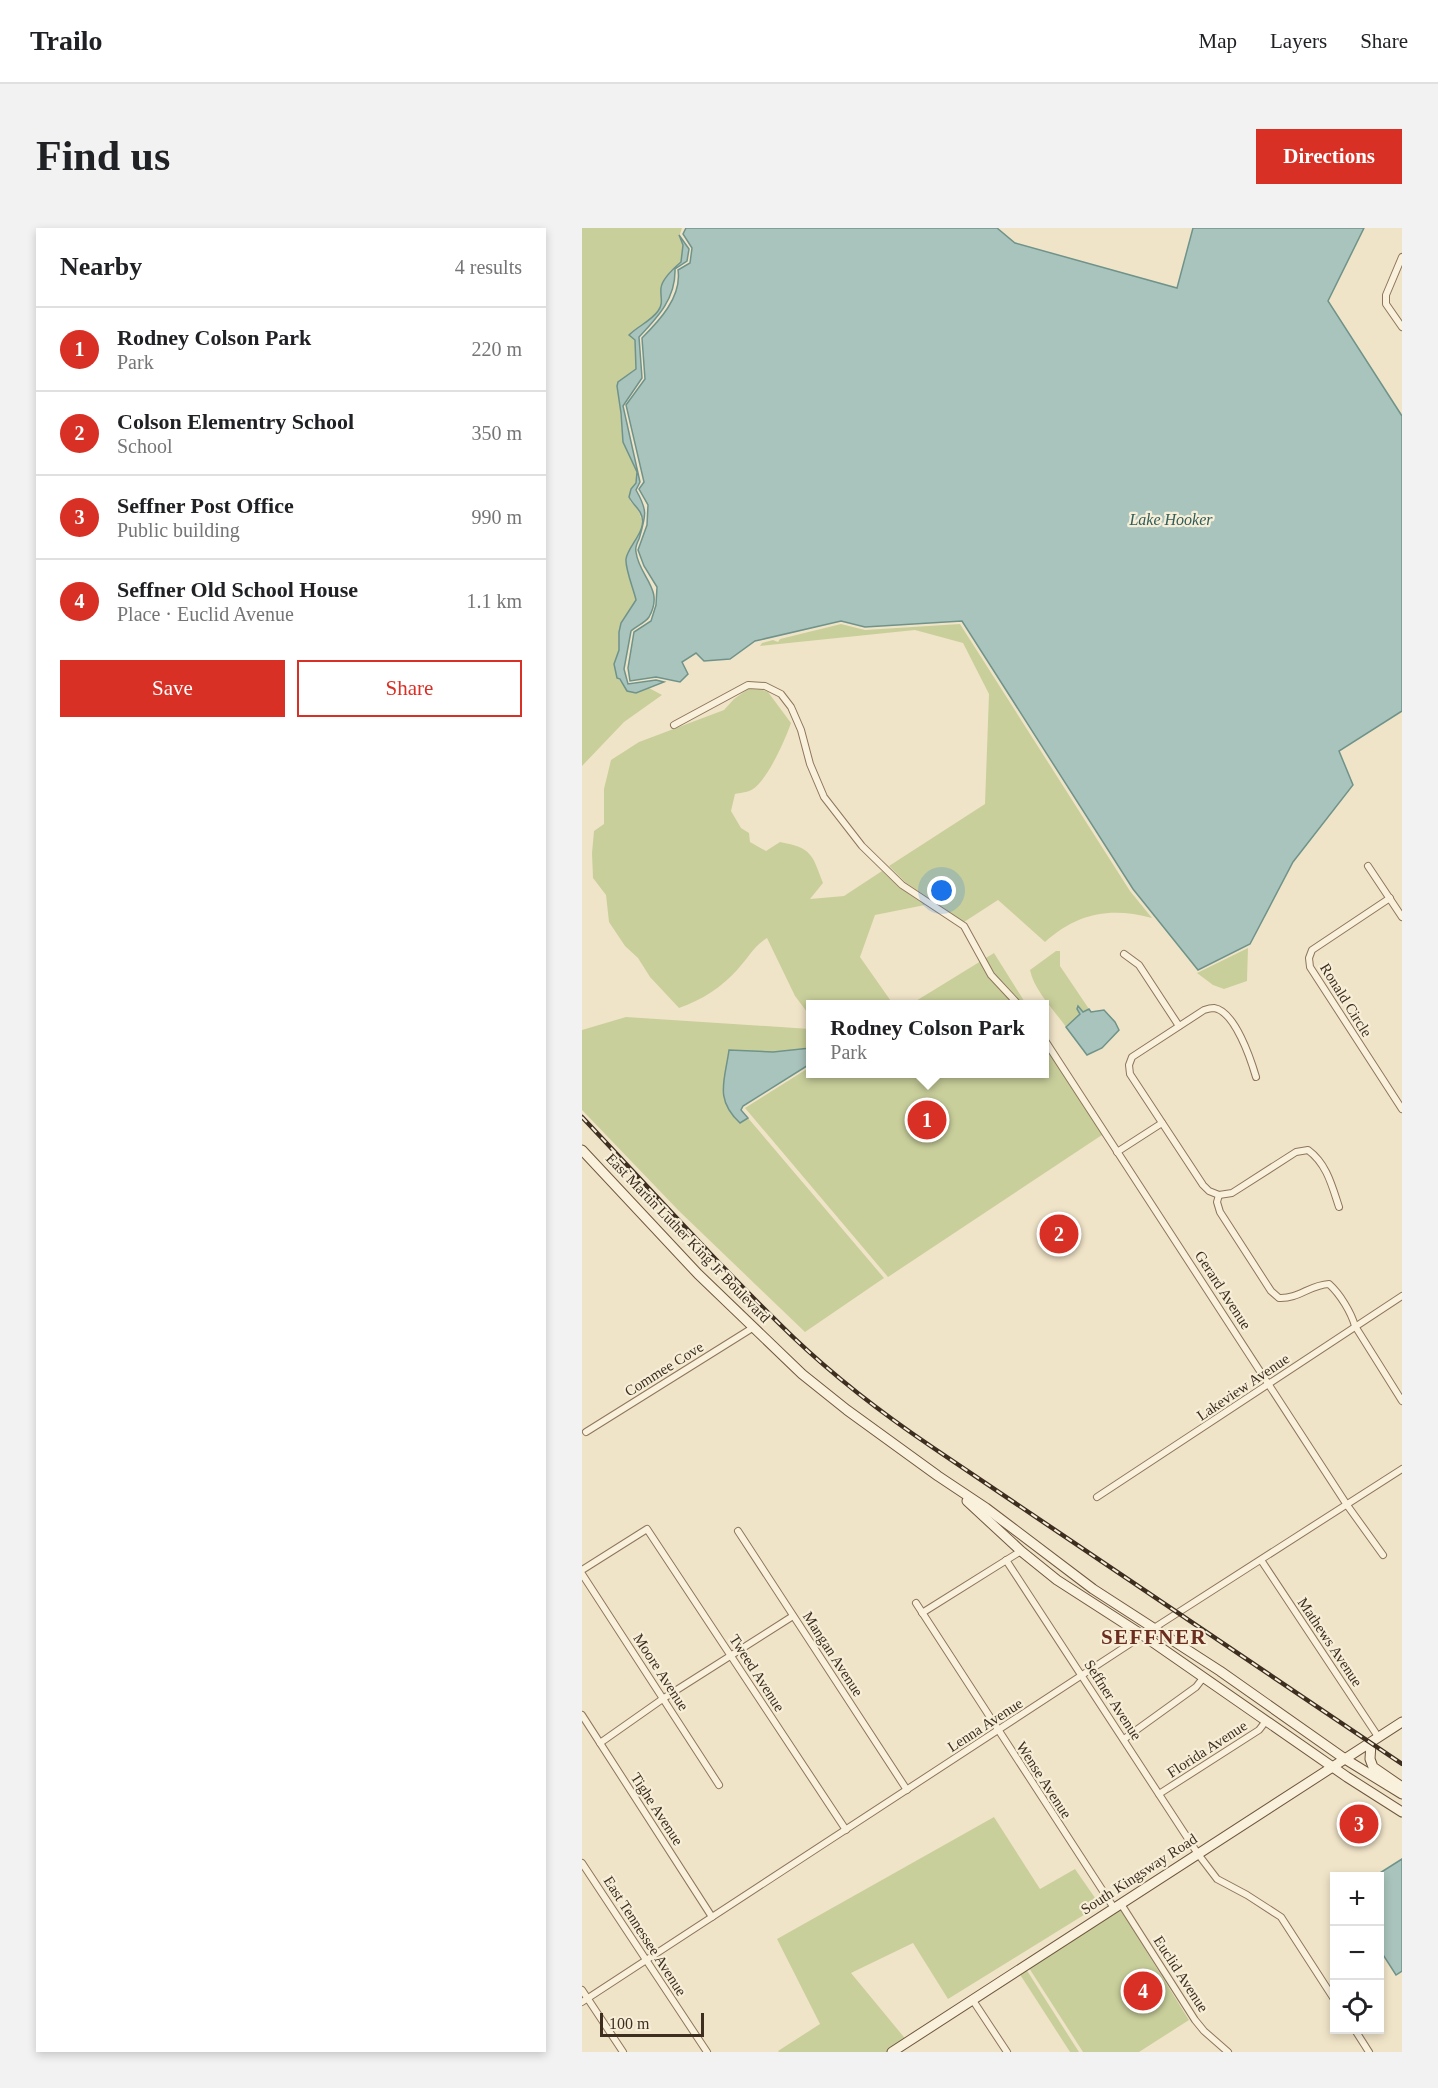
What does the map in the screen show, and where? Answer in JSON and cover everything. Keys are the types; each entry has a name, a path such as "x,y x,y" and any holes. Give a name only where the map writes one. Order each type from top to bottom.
{"main road":[{"name":"East Martin Luther King Jr Boulevard","path":"582,1150 699,1275 802,1374 938,1476"},
{"path":"938,1476 1057,1580 1144,1636 1402,1812"},
{"path":"938,1476 986,1508 1093,1589 1274,1707 1345,1759 1402,1794"},
{"name":"South Kingsway Road","path":"892,2052 1402,1722"},
{"path":"1375,1740 1370,1759 1373,1767 1402,1787"}],"street":[{"path":"1402,257 1386,295 1386,304 1402,327"},
{"path":"674,725 748,685 765,686 781,694 791,707 801,730 810,764 824,796 862,846 902,885 964,926 991,975 1014,1000"},
{"path":"1368,866 1402,917"},
{"name":"Ronald Circle","path":"1390,898 1312,950 1309,958 1310,967 1402,1109"},
{"path":"1124,954 1139,965 1179,1026"},
{"path":"1256,1077 1248,1050 1226,1015 1215,1008 1204,1010 1132,1057 1129,1065 1130,1074 1209,1191 1219,1195 1232,1193 1296,1152 1308,1150 1317,1156 1330,1177 1339,1207"},
{"name":"Gerard Avenue","path":"1049,1047 1347,1505 1383,1555"},
{"path":"1117,1152 1162,1123"},
{"path":"1219,1195 1217,1202 1220,1212 1271,1291 1279,1298 1290,1299 1320,1284 1329,1284 1353,1319 1355,1326 1402,1401"},
{"name":"Lakeview Avenue","path":"1097,1497 1148,1466 1402,1296"},
{"name":"Commee Cove","path":"586,1432 754,1327"},
{"name":"Lenna Avenue","path":"585,2000 1154,1628 1402,1469"},
{"name":"Tweed Avenue","path":"582,1572 647,1529 846,1830"},
{"name":"Mangan Avenue","path":"738,1531 907,1790"},
{"path":"922,1613 1022,1551"},
{"name":"Seffner Avenue","path":"1006,1560 1198,1854 1217,1879 1246,1894 1281,1917 1330,1991"},
{"name":"Mathews Avenue","path":"1262,1560 1375,1740"},
{"name":"Moore Avenue","path":"582,1572 719,1785"},
{"name":"Wense Avenue","path":"916,1604 998,1731 1117,1906"},
{"path":"600,1743 664,1698 794,1616"},
{"path":"1124,1739 1197,1687 1203,1678"},
{"name":"Tighe Avenue","path":"582,1715 712,1917"},
{"name":"Florida Avenue","path":"1159,1794 1259,1730 1266,1721"},
{"name":"East Tennessee Avenue","path":"582,1863 707,2052"},
{"name":"Euclid Avenue","path":"1117,1906 1195,2020 1224,2051"},
{"path":"582,1990 585,2000 623,2052"},
{"path":"972,1999 1007,2052"},
{"path":"1357,2034 1369,2052"}],"green space":[{"path":"582,228 682,228 679,237 683,245 681,262 665,280 663,304 651,319 630,335 635,340 636,369 618,382 623,442 637,472 636,483 631,489 630,501 639,512 642,523 637,540 626,559 636,600 621,623 619,650 614,664 617,678 636,693 649,688 662,695 624,722 582,766"},
{"path":"841,624 865,630 960,624 1130,891 1152,918 1122,913 1095,915 1070,924 1045,942 998,900 964,922 905,882 889,866 985,804 989,694 963,643 915,630 760,646 762,643 773,640 778,642 780,639"},
{"path":"748,689 768,692 791,723 780,749 759,784 751,790 735,794 731,811 741,828 749,833 750,842 766,851 780,842 805,850 813,859 823,883 810,899 844,896 882,871 900,888 925,905 875,915 860,957 890,1000 806,1000 806,1011 795,996 767,938 758,945 732,976 704,997 679,1008 650,977 609,922 606,895 593,878 592,853 594,831 604,824 604,789 611,760 639,742 724,710"},
{"path":"1248,948 1247,981 1224,989 1213,985 1197,973"},
{"path":"1056,951 1060,951 1060,966 1089,1009 1083,1012 1078,1007 1081,1014 1066,1027 1049,1004 1049,1000 1046,1000 1040,992 1030,970"},
{"path":"994,953 1023,1000 918,1000"},
{"path":"626,1017 806,1029 806,1048 773,1052 730,1050 724,1080 724,1097 732,1114 740,1123 748,1118 884,1278 805,1332 679,1211 582,1110 582,1030"},
{"path":"1049,1042 1108,1131 888,1277 745,1108 806,1070 806,1078 1049,1078"},
{"path":"994,1817 1040,1889 1075,1869 1100,1905 948,1999 913,1943 851,1973 908,2042 889,2052 779,2052 820,2024 777,1939"},
{"path":"1120,1909 1189,2020 1139,2052 1083,2052 1029,1968"},
{"path":"1026,1969 1079,2052 1070,2052 1019,1973"}],"water":[{"name":"Lake Hooker","path":"686,228 997,228 1015,243 1177,288 1193,228 1364,228 1328,301 1402,416 1402,711 1339,751 1353,785 1293,862 1250,944 1198,970 1133,889 962,621 865,627 841,621 755,641 730,659 704,661 696,653 682,662 688,674 680,682 656,677 630,681 628,668 634,632 651,621 656,605 657,587 644,566 638,550 647,525 648,505 639,489 644,482 626,405 645,379 642,338 662,316 673,299 678,270 690,263 692,248 683,234"},
{"path":"679,235 689,249 687,261 675,269 675,279 669,298 659,314 639,337 642,378 623,406 640,482 636,490 645,513 636,552 638,561 650,583 654,599 649,617 631,631 624,669 628,684 656,680 664,682 636,693 627,691 617,678 614,664 619,650 621,623 636,600 626,559 642,525 640,512 629,497 636,483 637,472 623,442 617,386 618,382 636,369 635,340 629,335 658,311 662,285 669,274 681,262 683,245"},
{"path":"1078,1006 1083,1012 1089,1009 1091,1012 1104,1010 1119,1030 1102,1048 1087,1055 1066,1027 1080,1014"},
{"path":"806,1048 806,1067 743,1106 741,1110 748,1118 740,1123 727,1106 724,1097 723,1089 729,1050 773,1052"},
{"path":"1402,1859 1402,1971 1396,1975 1384,1956 1384,1872 1381,1872"}],"railway":[{"path":"582,1117 766,1310 809,1352 860,1395 932,1447 1402,1764"}],"place":[{"name":"Rodney Colson Park","path":"927,1120"},
{"name":"Colson Elementry School","path":"1059,1234"},
{"name":"Seffner Post Office","path":"1359,1824"},
{"name":"Seffner Old School House","path":"1143,1991"}],"district":[{"name":"SEFFNER","path":"1154,1637"}]}
